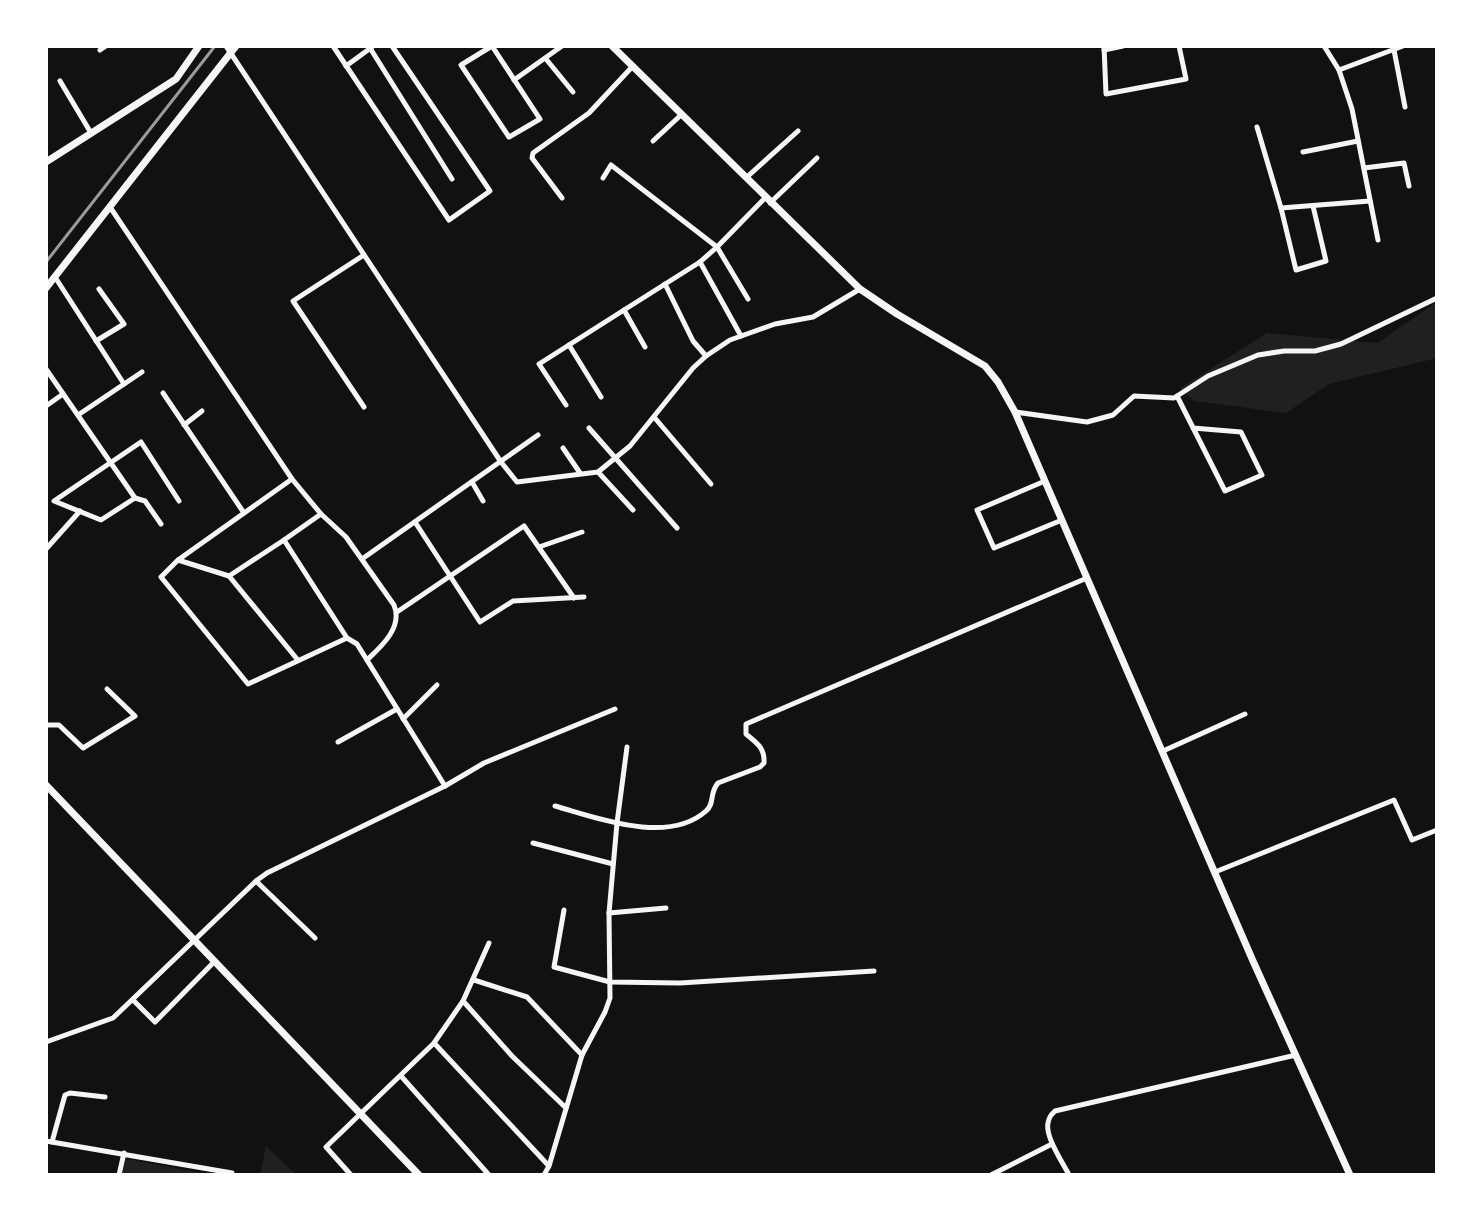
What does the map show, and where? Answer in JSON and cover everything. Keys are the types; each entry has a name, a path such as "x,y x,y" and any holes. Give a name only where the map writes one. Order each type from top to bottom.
{"street":[{"path":"46,162 176,79 199,46"},
{"path":"333,46 449,220 490,191 392,46"},
{"path":"492,46 540,119 509,137 461,65 492,46"},
{"path":"514,80 562,46"},
{"path":"1123,46 1104,48 1106,94 1186,79 1179,46"},
{"path":"1324,46 1339,70 1352,109 1378,240"},
{"path":"1339,70 1403,46"},
{"path":"346,66 371,47 452,179"},
{"path":"615,47 860,289 985,366 998,382 1015,412 1350,1175"},
{"path":"46,288 231,48 364,255 517,482 598,472 630,446 706,356 730,340 775,324 813,317 860,289"},
{"path":"1394,50 1405,107"},
{"path":"546,59 573,92"},
{"path":"562,198 532,158 533,153 589,113 632,67"},
{"path":"60,81 91,133"},
{"path":"653,141 682,114"},
{"path":"1257,127 1296,270 1326,261 1313,206"},
{"path":"747,177 798,131"},
{"path":"1303,152 1358,141"},
{"path":"566,405 539,364 700,262 817,158"},
{"path":"1364,168 1404,163 1409,186"},
{"path":"603,178 611,165 717,247 748,299"},
{"path":"1281,208 1370,201"},
{"path":"110,207 292,479 321,514 346,537 397,612 395,625 387,640 367,660"},
{"path":"364,255 293,301 364,407"},
{"path":"700,262 741,336"},
{"path":"55,277 124,384"},
{"path":"665,284 693,341 706,356"},
{"path":"96,341 124,324 99,289"},
{"path":"1015,412 1087,422 1113,415 1134,396 1174,398 1208,376 1258,355 1315,351 1341,344 1437,298"},
{"path":"624,310 645,347"},
{"path":"569,345 601,397"},
{"path":"46,369 135,498 145,501 161,524"},
{"path":"78,415 142,372"},
{"path":"163,393 244,513"},
{"path":"46,406 63,394"},
{"path":"1177,396 1193,428 1225,491 1262,475 1241,432 1193,428"},
{"path":"184,425 202,411"},
{"path":"654,417 711,484"},
{"path":"589,428 677,528"},
{"path":"362,559 538,435"},
{"path":"135,498 101,520 54,501 141,442 179,501"},
{"path":"563,448 581,474"},
{"path":"598,472 633,510"},
{"path":"292,479 178,560 161,577 248,684 347,638"},
{"path":"1045,481 977,510 994,548 1062,520"},
{"path":"472,482 483,501"},
{"path":"46,549 80,511"},
{"path":"229,576 321,514"},
{"path":"415,522 480,622 513,601 584,597"},
{"path":"397,612 524,526 574,598"},
{"path":"539,547 582,532"},
{"path":"284,540 347,638 357,644 445,786"},
{"path":"178,560 229,576 297,660"},
{"path":"555,806 617,823 676,827 711,805 711,795 718,783 764,763 762,748 746,734 746,724 1087,578"},
{"path":"403,719 437,685"},
{"path":"46,725 59,725 83,748 135,716 107,689"},
{"path":"338,742 397,709"},
{"path":"46,1042 113,1018 194,938 267,873 445,786 484,763 615,709"},
{"path":"1162,752 1245,714"},
{"path":"544,1175 582,1055 610,998 609,913 627,747"},
{"path":"46,785 419,1175"},
{"path":"1215,872 1394,800 1412,840 1437,830"},
{"path":"533,843 613,864"},
{"path":"256,881 315,938"},
{"path":"609,913 666,908"},
{"path":"564,910 554,967 610,982 680,983 874,971"},
{"path":"351,1175 326,1147 434,1043 463,1001 489,943"},
{"path":"133,1000 155,1022 216,961"},
{"path":"474,980 527,997 582,1055"},
{"path":"463,1001 512,1056 566,1108"},
{"path":"434,1043 549,1166"},
{"path":"1069,1175 1052,1144 1047,1127 1048,1119 1055,1111 1296,1055"},
{"path":"401,1076 485,1174"},
{"path":"105,1097 65,1095 49,1142 232,1173"},
{"path":"991,1175 1052,1144"},
{"path":"119,1175 124,1153"}],"shaded area":[{"path":"1437,302 1437,358 1329,384 1286,413 1194,401 1180,388 1267,333 1377,343"},
{"path":"266,1146 296,1175 260,1175"},
{"path":"126,1159 214,1175 122,1175"}],"railway":[{"path":"46,262 215,46"}]}
